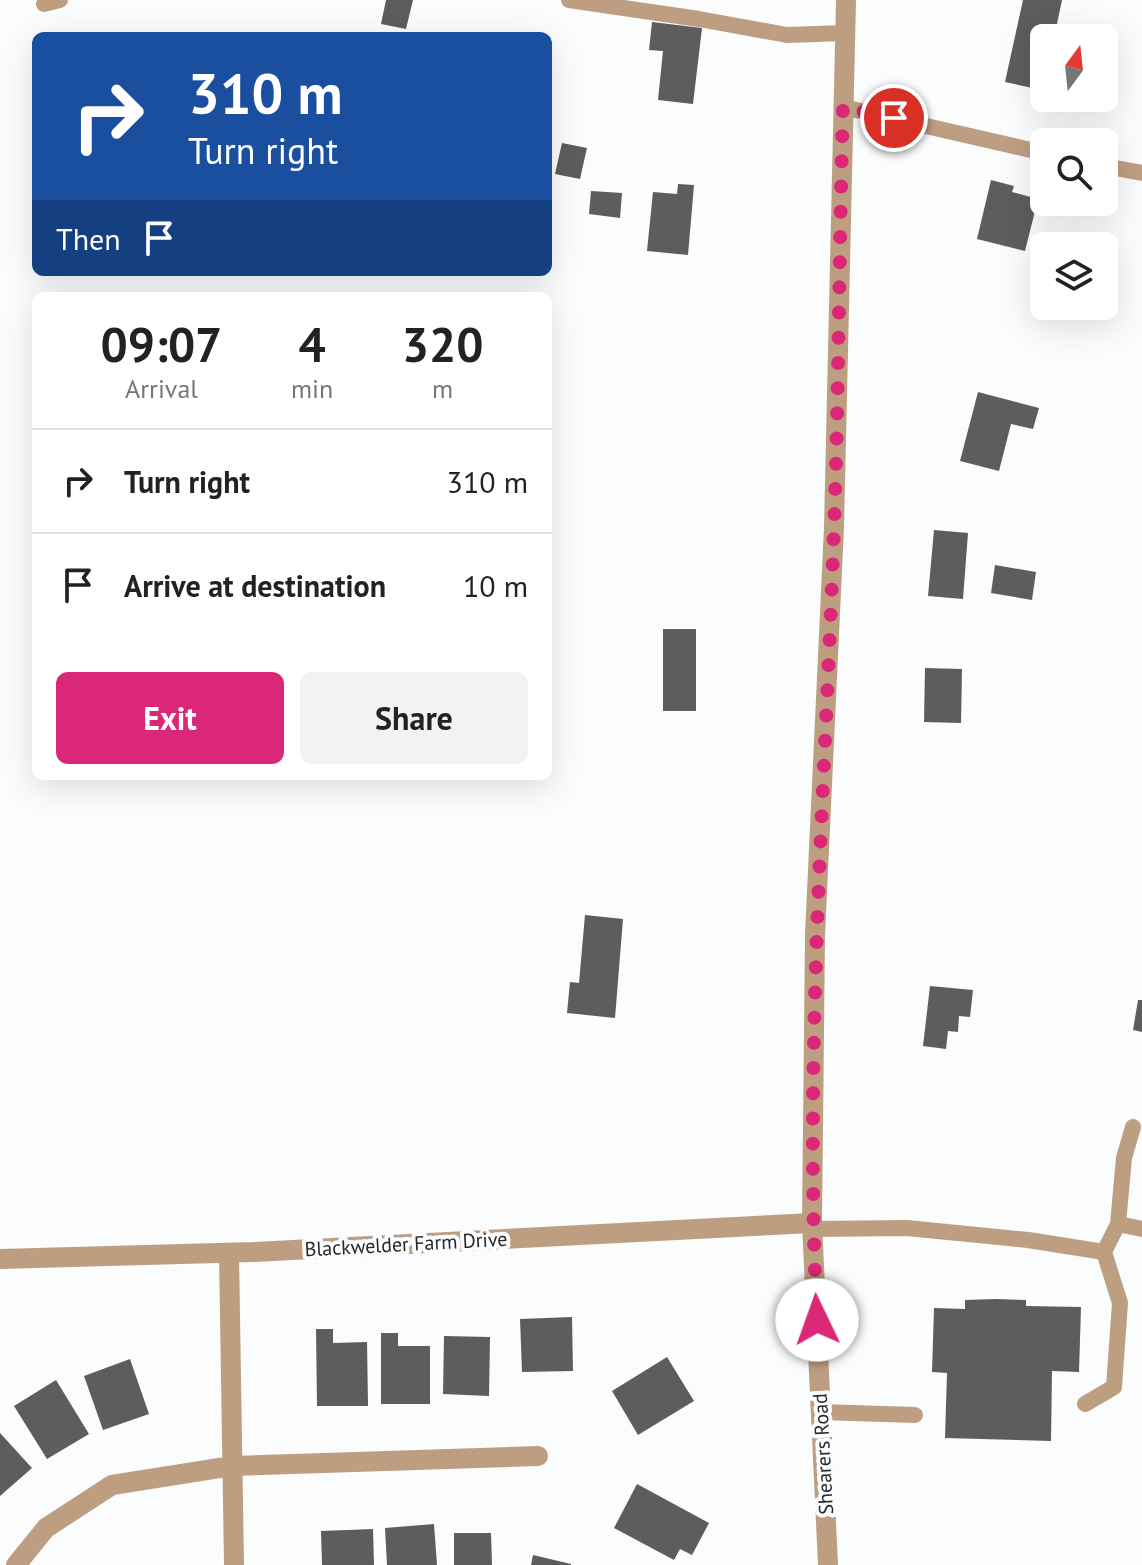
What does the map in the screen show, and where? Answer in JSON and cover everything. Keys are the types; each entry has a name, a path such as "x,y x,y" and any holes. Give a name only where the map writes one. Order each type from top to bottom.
{"street":[{"name":"Shearers Road","path":"828,1565 812,1226 815,935 834,527 846,0"},
{"name":"Blackwelder Farm Drive","path":"0,1259 229,1253 812,1226"},
{"path":"229,1253 234,1565"},
{"path":"16,1565 46,1528 112,1485 232,1466 538,1456"}],"lane":[{"path":"569,0 787,35 845,33"},
{"path":"843,107 1030,150"},
{"path":"1118,169 1142,173"},
{"path":"1085,1404 1114,1387 1120,1303 1104,1252 1118,1224 1124,1158 1133,1127"},
{"path":"1118,1224 1142,1229"},
{"path":"812,1226 907,1228 1028,1240 1104,1252"},
{"path":"821,1412 915,1415"}],"building":[{"path":"386,0 413,0 406,29 381,24"},
{"path":"1023,0 1062,0 1057,24 1030,24 1030,87 1005,82"},
{"path":"652,22 702,28 693,104 658,100 663,51 649,50"},
{"path":"562,143 587,148 580,179 555,174"},
{"path":"991,180 1014,186 1012,192 1030,197 1030,216 1034,216 1025,251 977,239"},
{"path":"678,184 694,185 688,255 647,251 653,192 677,194"},
{"path":"591,191 622,193 620,218 589,214"},
{"path":"978,392 1039,408 1033,429 1011,424 999,471 960,461"},
{"path":"934,530 968,533 963,599 928,596"},
{"path":"995,565 1036,572 1032,600 991,593"},
{"path":"663,629 696,629 696,711 663,711"},
{"path":"925,668 962,669 961,723 924,722"},
{"path":"585,915 623,919 615,1018 567,1013 570,982 579,983"},
{"path":"930,986 973,990 970,1017 959,1016 958,1032 948,1031 946,1049 923,1046"},
{"path":"1138,1000 1142,1000 1142,1032 1133,1030"},
{"path":"965,1300 1026,1300 1026,1306 1081,1307 1079,1372 1052,1371 1051,1441 945,1438 947,1373 932,1372 934,1308 965,1309"},
{"path":"572,1317 573,1371 522,1372 520,1319"},
{"path":"316,1329 333,1329 333,1343 367,1342 368,1406 317,1406"},
{"path":"381,1333 398,1333 398,1346 430,1346 430,1404 381,1404"},
{"path":"444,1336 490,1337 489,1396 443,1394"},
{"path":"667,1357 694,1401 638,1435 612,1391"},
{"path":"130,1359 149,1414 103,1430 84,1376"},
{"path":"56,1380 89,1434 47,1459 14,1406"},
{"path":"0,1433 32,1468 0,1496"},
{"path":"637,1484 709,1523 692,1555 680,1549 674,1560 614,1528"},
{"path":"434,1524 437,1565 387,1565 385,1528"},
{"path":"373,1529 374,1565 322,1565 321,1531"},
{"path":"454,1533 491,1533 492,1565 454,1565"},
{"path":"533,1555 571,1564 571,1565 531,1565"}],"route":[{"path":"817,1320 812,1223 815,935 834,527 843,107 894,118"}]}
